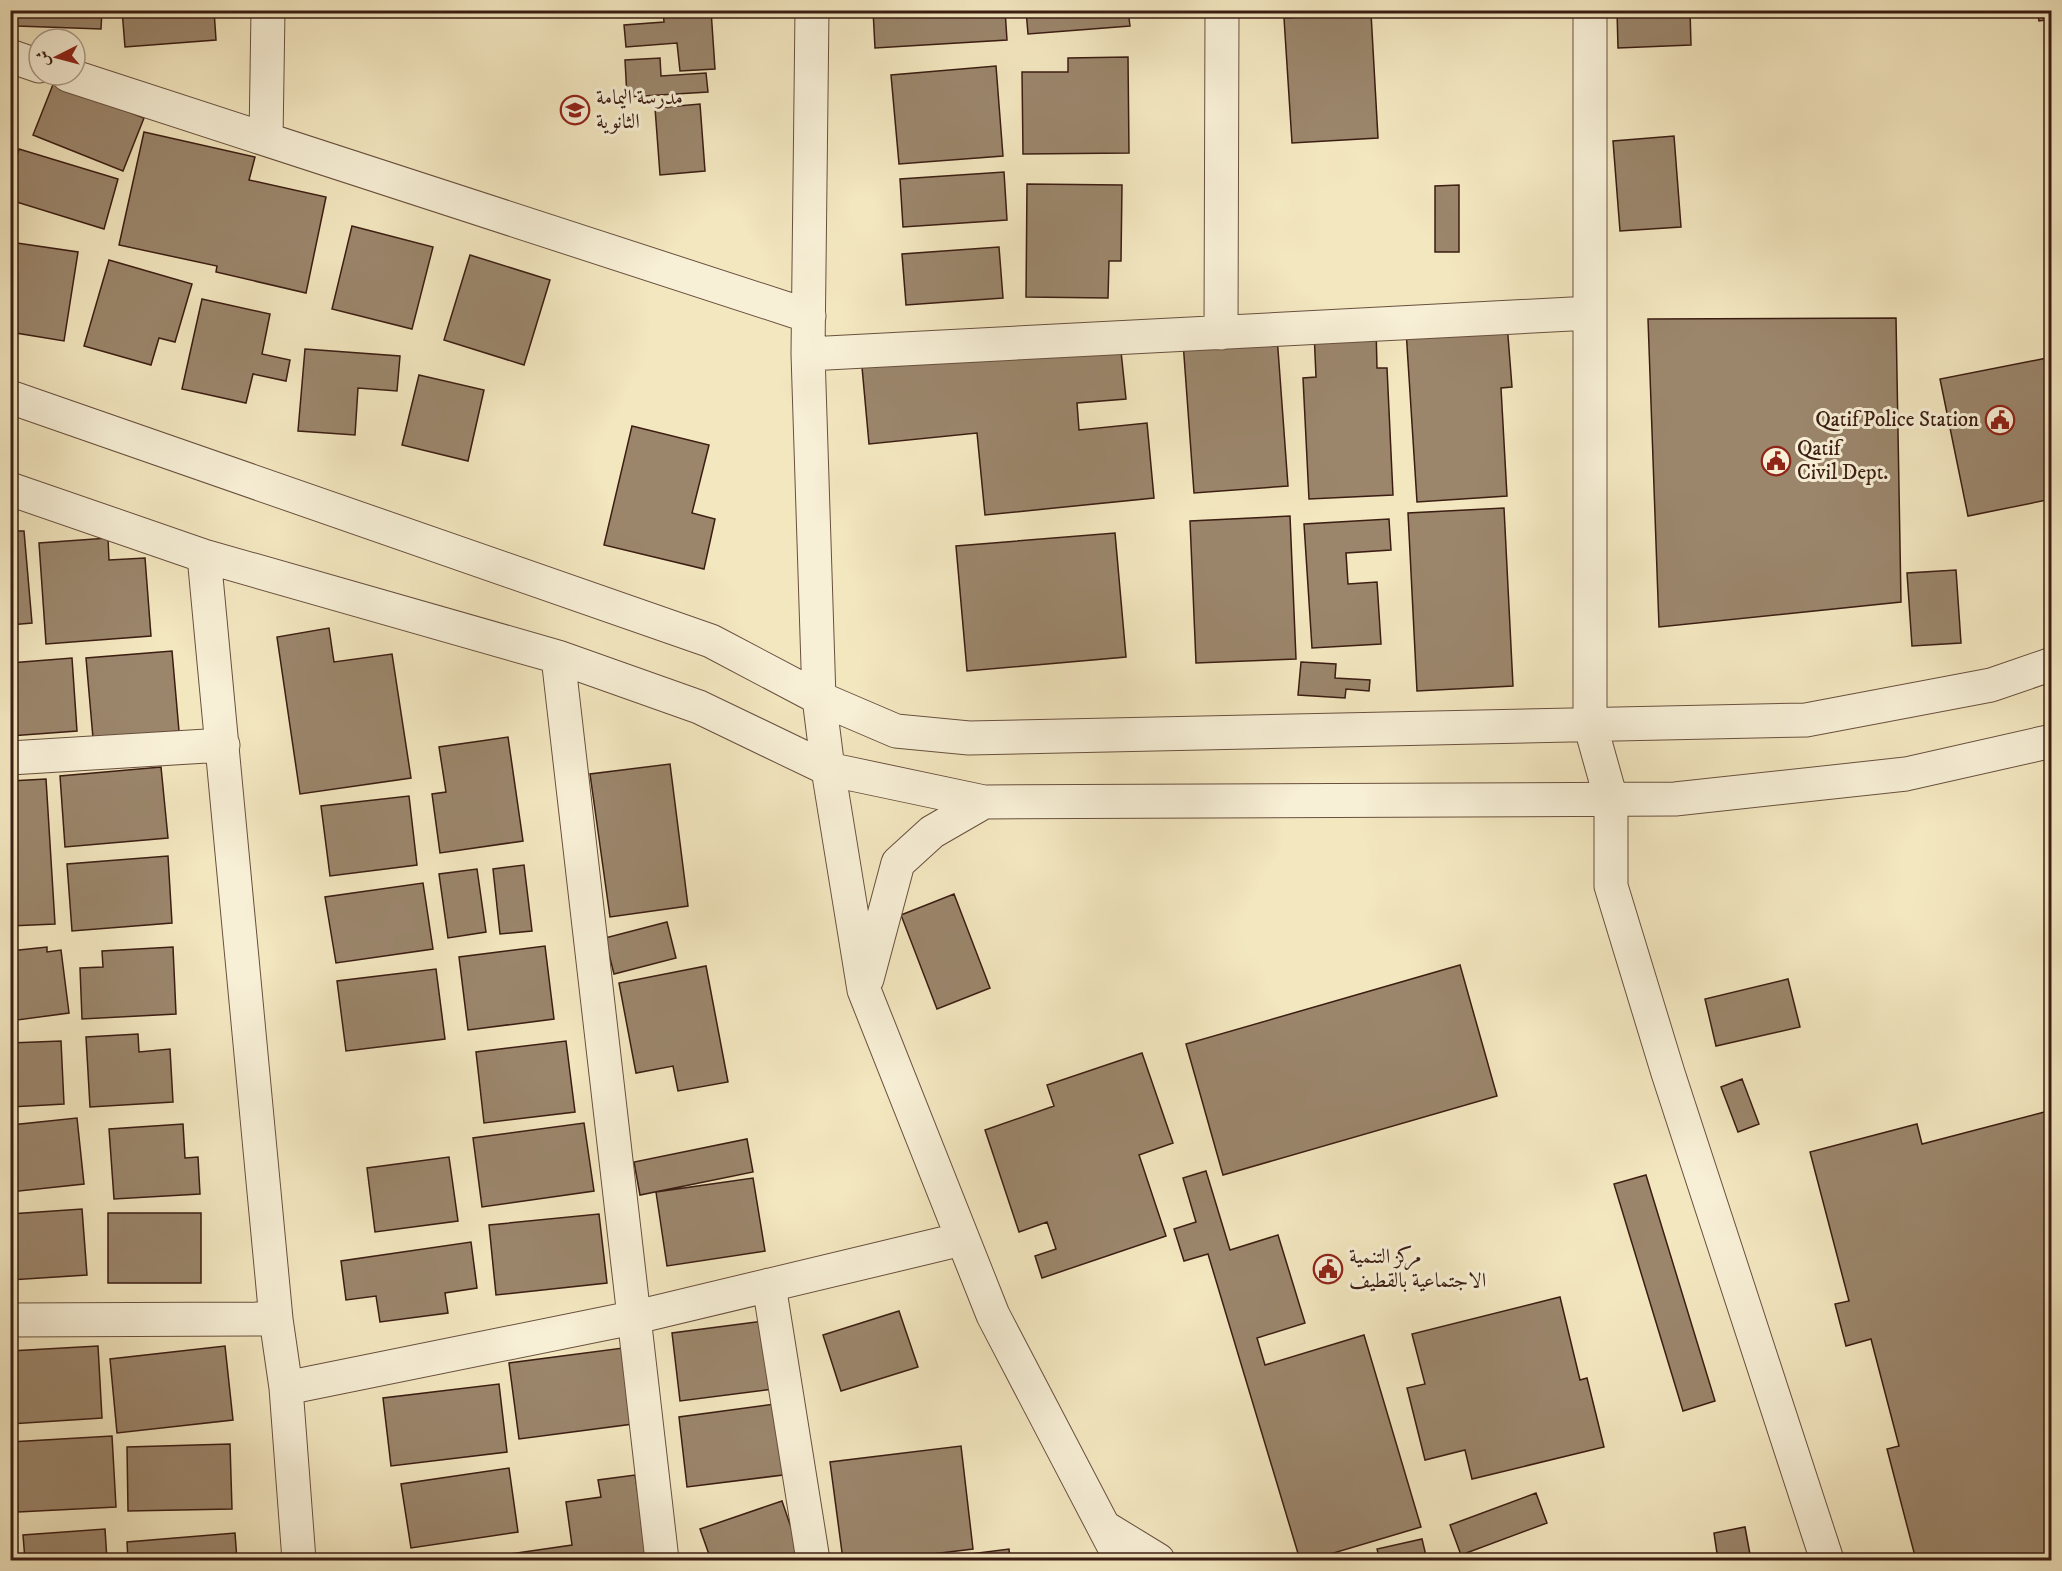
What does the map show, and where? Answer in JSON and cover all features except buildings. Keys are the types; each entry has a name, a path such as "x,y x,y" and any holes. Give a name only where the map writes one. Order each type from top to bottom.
{"street":[{"path":"266,139 268,10"},
{"path":"812,10 808,354 819,698 828,770 864,990 993,1315 1121,1560"},
{"path":"1221,333 1222,10"},
{"path":"1590,10 1590,724 1611,798 1611,886 1668,1073 1827,1560"},
{"path":"87,81 809,316"},
{"path":"808,354 1590,313"},
{"path":"10,397 711,641 819,698 896,731 969,738 1806,720 1991,685 2052,664"},
{"path":"10,489 204,556 558,657 699,707 828,770 984,802 1675,799 1906,774 2052,741"},
{"path":"204,556 276,1319 286,1388 299,1560"},
{"path":"558,657 632,1318 662,1560"},
{"path":"10,758 223,745"},
{"path":"864,990 898,863 932,832 984,802"},
{"path":"286,1388 632,1318 962,1239"},
{"path":"769,1285 813,1560"},
{"path":"10,1320 276,1319"},
{"path":"1103,1526 1158,1560"}],"place":[{"name":"مدرسة اليمامة الثانوية","path":"575,110"},
{"name":"Qatif Police Station","path":"2000,420"},
{"name":"Qatif Civil Dept.","path":"1776,461"},
{"name":"مركز التنمية الاجتماعية بالقطيف","path":"1328,1269"}]}
